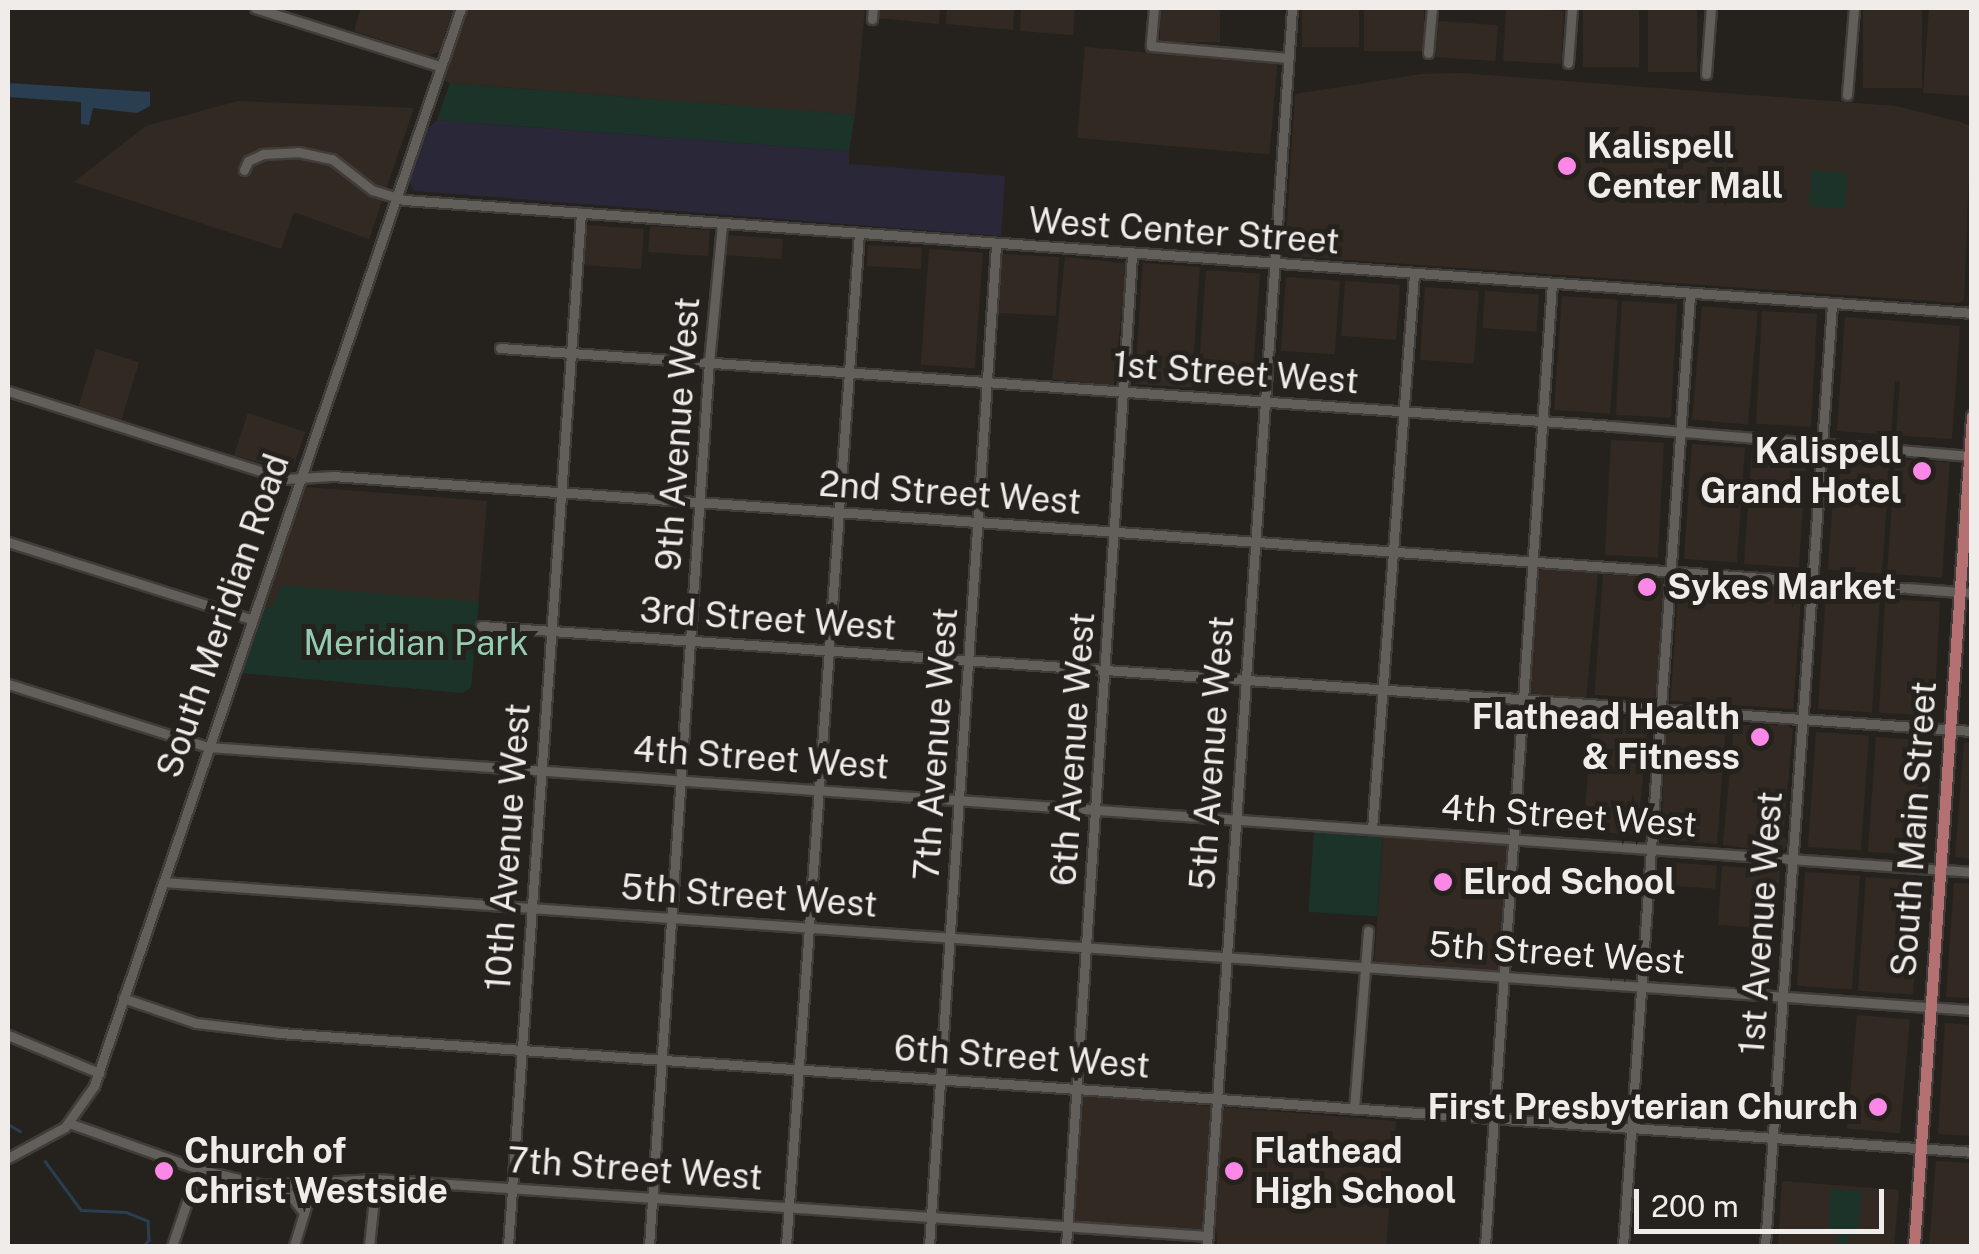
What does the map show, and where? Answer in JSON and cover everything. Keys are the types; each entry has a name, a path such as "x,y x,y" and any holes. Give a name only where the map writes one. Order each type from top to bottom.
{"main road":[{"name":"South Main Street","path":"1914,1246 1949,730 1965,592 1972,416"}],"street":[{"path":"255,8 439,66"},
{"name":"South Meridian Road","path":"69,1123 84,1105 99,1073 419,120 461,8"},
{"path":"1154,8 1151,46 1288,58"},
{"name":"5th Avenue West","path":"1207,1241 1292,8"},
{"path":"1428,53 1432,8"},
{"path":"1568,63 1572,8"},
{"path":"1706,74 1711,8"},
{"path":"1847,95 1854,8"},
{"path":"244,170 248,161 263,154 315,154 342,164 362,184 393,198"},
{"name":"West Center Street","path":"393,198 1132,255 1972,313"},
{"name":"10th Avenue West","path":"508,1246 581,213"},
{"name":"9th Avenue West","path":"649,1246 709,362 722,224"},
{"path":"786,1246 859,233"},
{"name":"7th Avenue West","path":"929,1246 996,245"},
{"name":"6th Avenue West","path":"1066,1246 1132,255"},
{"path":"1372,829 1414,274"},
{"path":"1484,1246 1552,284"},
{"path":"1624,1246 1690,294"},
{"name":"1st Avenue West","path":"1765,1246 1832,305"},
{"name":"1st Street West","path":"500,348 1822,442 1970,456"},
{"name":"2nd Street West","path":"8,391 285,479 332,476 1965,592"},
{"path":"8,542 251,620"},
{"name":"3rd Street West","path":"481,626 1972,732"},
{"name":"4th Street West","path":"8,684 208,747 1972,872"},
{"name":"5th Street West","path":"163,882 1972,1010"},
{"path":"1354,1109 1368,931"},
{"name":"6th Street West","path":"124,998 222,1028 1972,1152"},
{"path":"8,1035 99,1073"},
{"path":"8,1158 69,1123"},
{"name":"7th Street West","path":"69,1123 244,1182 284,1186 376,1180 510,1188 1068,1226 1207,1241"},
{"path":"172,1246 198,1169"},
{"path":"370,1246 376,1180"},
{"path":"294,1246 313,1183"},
{"path":"284,1186 304,1213"}],"shaded area":[{"path":"361,8 454,8 439,52 428,55 354,31"},
{"path":"468,8 865,8 855,115 450,83 442,80"},
{"path":"880,8 940,8 939,24 879,18"},
{"path":"947,8 1014,8 1013,30 946,24"},
{"path":"1021,8 1075,8 1073,35 1020,31"},
{"path":"1160,8 1220,8 1220,42 1160,42"},
{"path":"1302,8 1359,8 1359,47 1302,47"},
{"path":"1364,8 1424,8 1424,51 1364,51"},
{"path":"1506,8 1564,11 1561,64 1503,61"},
{"path":"1583,8 1639,8 1639,67 1583,67"},
{"path":"1648,8 1697,8 1697,72 1648,72"},
{"path":"1863,8 1922,8 1922,88 1863,88"},
{"path":"1929,8 1971,8 1971,96 1923,93"},
{"path":"1438,21 1498,25 1495,61 1435,57"},
{"path":"1085,47 1277,64 1269,154 1077,138"},
{"path":"1460,73 1895,106 1961,122 1971,127 1964,300 1958,303 1293,256 1285,251 1295,94 1422,74"},
{"path":"238,101 414,108 369,239 294,212 281,249 74,182 146,126"},
{"path":"437,120 849,151 849,164 1005,176 1001,236 414,191 409,182 428,128"},
{"path":"585,225 644,229 641,269 582,265"},
{"path":"650,226 710,230 708,256 648,252"},
{"path":"724,235 783,239 781,259 723,255"},
{"path":"868,245 922,248 921,269 867,266"},
{"path":"929,249 983,253 975,368 921,365"},
{"path":"1002,254 1059,257 1056,316 999,313"},
{"path":"1065,257 1127,263 1114,386 1052,379"},
{"path":"1143,263 1200,267 1191,388 1135,384"},
{"path":"1206,270 1260,274 1253,371 1199,367"},
{"path":"1286,277 1340,281 1335,355 1281,351"},
{"path":"1345,281 1400,285 1396,340 1341,336"},
{"path":"1425,287 1479,291 1474,364 1420,360"},
{"path":"1485,291 1539,295 1536,332 1482,328"},
{"path":"1562,296 1618,300 1610,414 1554,410"},
{"path":"1622,301 1677,304 1671,418 1616,415"},
{"path":"1702,306 1758,311 1748,424 1692,420"},
{"path":"1762,311 1817,314 1811,427 1756,424"},
{"path":"1845,317 1960,326 1952,439 1896,435 1900,382 1895,381 1891,435 1837,431"},
{"path":"96,349 139,362 117,433 74,420"},
{"path":"248,413 305,432 294,465 287,471 234,455"},
{"path":"1611,440 1664,443 1658,558 1605,555"},
{"path":"1692,444 1745,448 1737,562 1684,559"},
{"path":"1752,449 1807,453 1799,568 1744,564"},
{"path":"1836,455 1890,459 1882,573 1828,570"},
{"path":"1895,459 1950,463 1942,578 1887,574"},
{"path":"305,487 487,501 471,687 463,693 242,673"},
{"path":"1542,569 1598,573 1586,699 1533,694 1528,689 1536,572"},
{"path":"1603,574 1664,578 1655,699 1595,695"},
{"path":"1679,579 1802,588 1793,709 1670,701"},
{"path":"1826,594 1880,598 1872,712 1818,709"},
{"path":"1885,599 1940,602 1934,716 1879,713"},
{"path":"1593,716 1648,721 1638,835 1583,831"},
{"path":"1671,717 1726,723 1717,844 1661,839 1666,720"},
{"path":"1734,725 1787,725 1793,729 1783,836 1789,844 1782,852 1723,845"},
{"path":"1816,732 1869,736 1861,850 1808,847"},
{"path":"1876,737 1931,741 1923,856 1868,852"},
{"path":"1964,743 1971,743 1971,859 1955,857"},
{"name":"Elrod School","path":"1383,837 1508,846 1499,970 1374,962"},
{"path":"1663,862 1717,866 1715,889 1661,885"},
{"path":"1722,866 1780,870 1776,929 1718,925"},
{"path":"1805,872 1860,876 1852,990 1797,986"},
{"path":"1866,877 1921,881 1913,995 1858,991"},
{"path":"1954,883 1971,884 1971,998 1946,997"},
{"path":"1857,1015 1910,1020 1900,1133 1847,1129"},
{"path":"1945,1023 1971,1025 1971,1136 1938,1134"},
{"name":"Flathead High School","path":"1083,1096 1396,1121 1386,1246 1217,1246 1217,1233 1073,1222"},
{"path":"1936,1161 1971,1163 1971,1246 1929,1246"},
{"path":"1782,1181 1899,1190 1894,1246 1778,1246"}],"green space":[{"path":"450,83 855,115 849,151 437,120"},
{"path":"1812,170 1848,173 1845,209 1809,206"},
{"name":"Meridian Park","path":"281,585 479,602 471,687 463,693 242,673 264,609 274,605"},
{"path":"1314,832 1383,837 1377,917 1308,912"},
{"path":"1831,1189 1861,1191 1858,1236 1849,1235 1848,1246 1836,1246 1837,1235 1828,1234"}],"water":[{"path":"8,83 150,92 150,106 137,113 93,108 89,125 81,124 81,102 8,97"}],"waterway":[{"path":"8,1124 20,1131"},
{"path":"45,1161 81,1210 126,1212 148,1221 149,1240 144,1246"}],"place":[{"name":"Kalispell Center Mall","path":"1567,166"},
{"name":"Kalispell Grand Hotel","path":"1922,471"},
{"name":"Sykes Market","path":"1647,587"},
{"name":"Flathead Health & Fitness","path":"1760,737"},
{"name":"Elrod School","path":"1443,882"},
{"name":"First Presbyterian Church","path":"1878,1107"},
{"name":"Church of Christ Westside","path":"164,1171"},
{"name":"Flathead High School","path":"1234,1171"}]}
